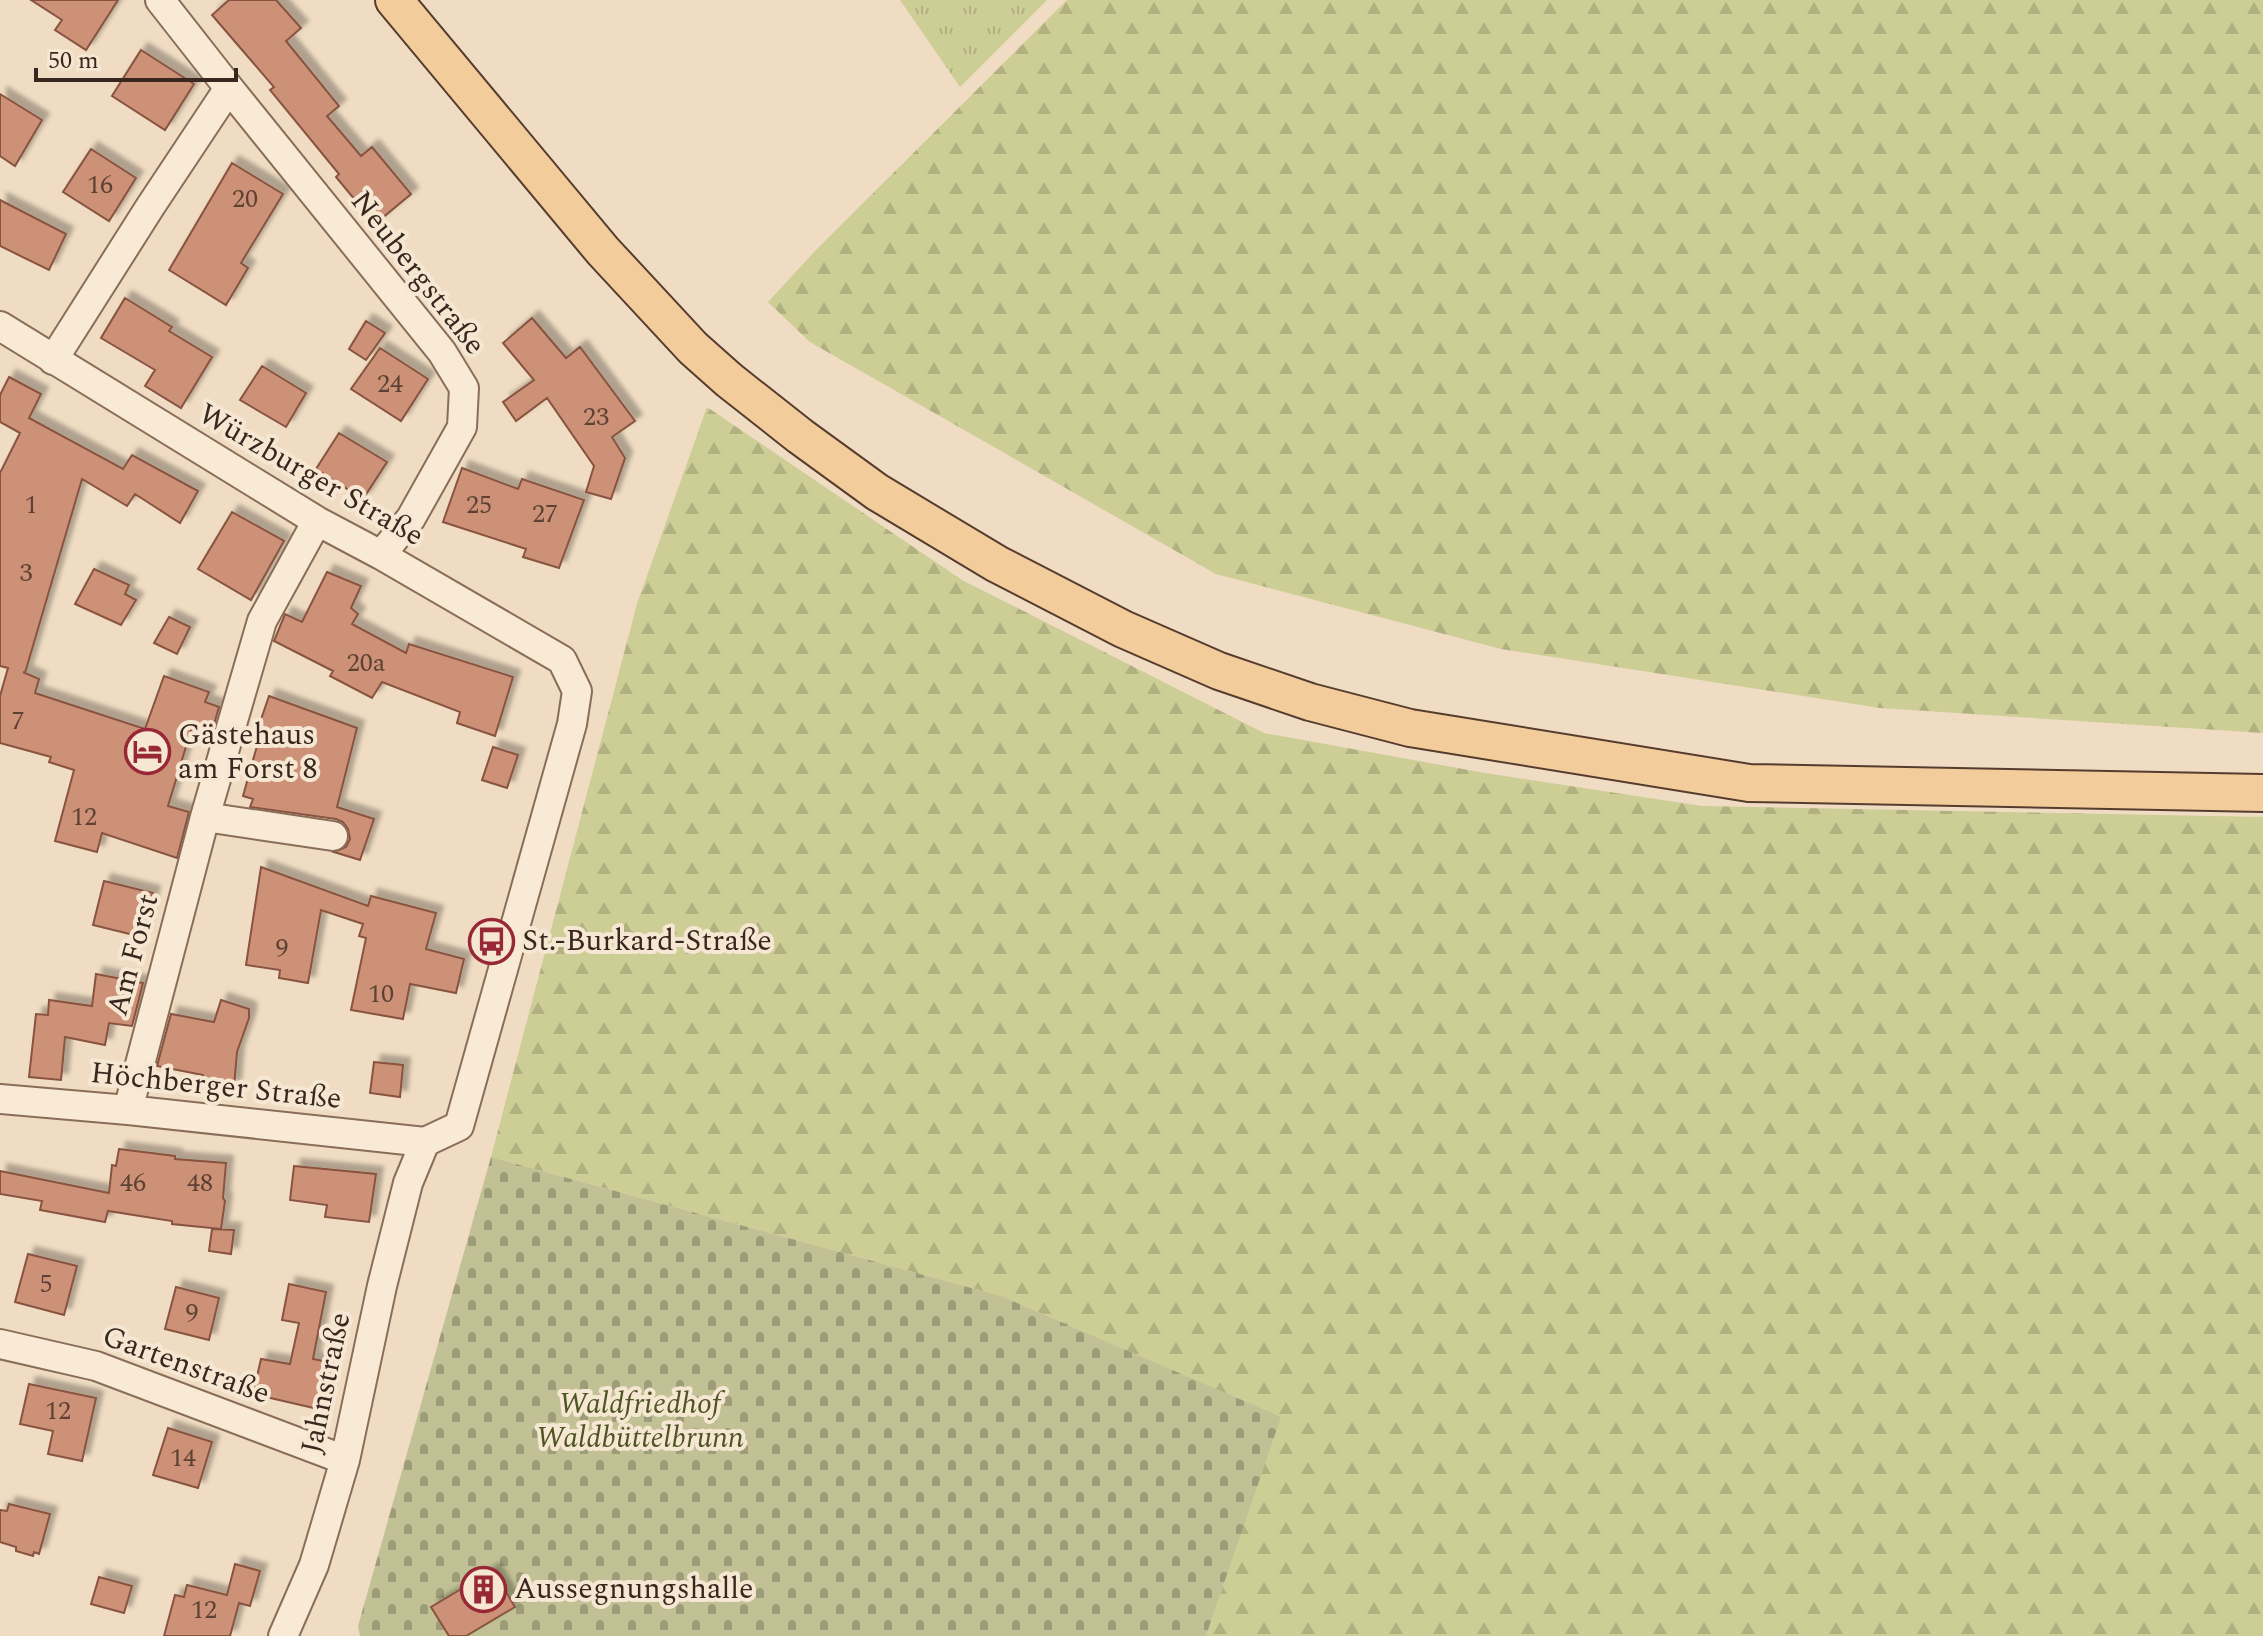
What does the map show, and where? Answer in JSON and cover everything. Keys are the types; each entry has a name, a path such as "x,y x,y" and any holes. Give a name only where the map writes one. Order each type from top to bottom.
{"main road":[{"path":"394,0 603,251 693,348 729,380 877,492 997,564 1123,629 1219,671 1310,702 1410,728 1749,783 2263,793"}],"street":[{"name":"Neubergstraße","path":"160,0 442,352 464,388 462,427 411,518 381,555"},
{"path":"53,360 229,88"},
{"name":"Würzburger Straße","path":"2,333 53,360 317,521 562,660 577,691 572,724 459,1126 425,1142"},
{"name":"Am Forst","path":"128,1110 205,817 262,621 317,521"},
{"path":"205,817 333,836"},
{"name":"Höchberger Straße","path":"0,1099 425,1142"},
{"name":"Jahnstraße","path":"283,1636 314,1565 345,1460 382,1286 408,1183 425,1142"},
{"name":"Gartenstraße","path":"0,1344 96,1366 345,1460"}],"green space":[{"path":"900,0 1047,0 960,87"},
{"path":"1067,0 2263,0 2263,733 1880,708 1501,649 1216,574 810,342 768,302 816,250"},
{"path":"707,407 962,580 1264,733 1485,773 1702,806 2263,817 2263,1636 1206,1636 1280,1417 1001,1296 491,1157 637,604"},
{"name":"Waldfriedhof Waldbüttelbrunn","path":"491,1157 1001,1296 1281,1417 1206,1636 360,1636 358,1626"}],"building":[{"path":"31,0 118,0 86,50 55,30 62,20"},
{"path":"229,0 276,0 301,28 286,41 339,106 327,116 361,156 372,147 411,194 375,224 336,177 339,174 270,90 274,87 212,15"},
{"path":"141,50 194,84 165,130 112,96"},
{"path":"0,94 42,120 15,166 0,156"},
{"path":"91,149 136,178 109,221 63,192"},
{"path":"232,163 283,194 241,263 248,268 226,305 169,270"},
{"path":"0,200 66,234 49,270 0,246"},
{"path":"125,298 172,327 169,331 212,357 181,408 145,386 155,370 101,338"},
{"path":"532,318 566,358 580,347 635,421 612,437 625,458 611,499 586,492 594,466 547,398 516,421 503,402 534,380 503,343"},
{"path":"366,321 385,333 366,360 349,349"},
{"path":"380,348 428,379 401,421 351,389"},
{"path":"262,366 306,393 286,427 240,400"},
{"path":"9,377 41,394 29,418 123,469 132,455 198,491 180,523 135,494 127,506 82,479 25,673 39,679 35,693 145,729 164,676 209,692 205,702 219,707 210,738 191,730 168,806 189,812 177,858 102,833 97,852 55,841 74,770 49,762 51,757 0,743 0,696 8,668 0,666 0,473 20,433 0,422 0,395"},
{"path":"339,433 387,462 363,499 316,469"},
{"path":"462,468 518,489 522,479 584,500 559,568 523,557 526,549 443,522"},
{"path":"232,512 284,541 251,600 198,569"},
{"path":"94,569 129,585 125,594 136,600 121,625 75,604"},
{"path":"327,572 361,586 351,608 358,614 352,624 406,653 409,644 513,677 495,736 457,723 460,712 382,682 372,698 330,676 333,671 274,641 285,614 302,622"},
{"path":"169,617 190,627 177,654 154,643"},
{"path":"269,696 357,728 337,807 374,819 360,860 334,852 346,847 350,839 343,822 250,807 253,799 243,796 260,735 256,734"},
{"path":"493,747 518,755 507,788 482,780"},
{"path":"261,867 368,906 371,896 436,913 426,949 464,959 456,993 410,984 403,1019 351,1010 366,938 359,936 363,924 321,910 308,983 279,978 280,970 246,965"},
{"path":"104,881 153,893 142,937 93,925"},
{"path":"96,974 143,983 132,1026 109,1023 105,1045 65,1037 61,1080 29,1077 36,1014 48,1015 49,1000 92,1006"},
{"path":"221,1000 249,1009 249,1018 237,1052 234,1087 202,1083 203,1075 157,1066 171,1014 214,1022"},
{"path":"374,1062 403,1065 400,1097 370,1093"},
{"path":"119,1149 175,1156 175,1159 226,1163 221,1229 172,1224 172,1221 108,1211 105,1222 40,1210 42,1201 0,1194 0,1171 109,1193 112,1165 116,1166"},
{"path":"294,1166 376,1174 369,1222 325,1217 327,1205 290,1200"},
{"path":"212,1229 234,1230 231,1254 209,1251"},
{"path":"28,1254 77,1266 64,1315 15,1302"},
{"path":"289,1284 326,1292 313,1359 329,1362 318,1409 253,1394 261,1359 290,1364 299,1323 282,1320"},
{"path":"176,1287 219,1298 209,1340 165,1329"},
{"path":"29,1384 96,1398 82,1461 48,1454 53,1431 20,1424"},
{"path":"168,1428 212,1442 198,1488 153,1475"},
{"path":"9,1504 50,1514 39,1554 34,1552 33,1556 16,1551 16,1547 0,1542 0,1510 7,1511"},
{"path":"235,1564 260,1571 250,1606 239,1603 230,1636 164,1636 175,1595 184,1597 187,1585 227,1595"},
{"name":"Aussegnungshalle","path":"493,1570 515,1607 466,1636 449,1636 431,1607"},
{"path":"99,1577 132,1586 124,1613 91,1604"}],"place":[{"name":"Gästehaus am Forst 8","path":"147,752"},
{"name":"St.-Burkard-Straße","path":"491,941"},
{"name":"Aussegnungshalle","path":"483,1589"}]}
